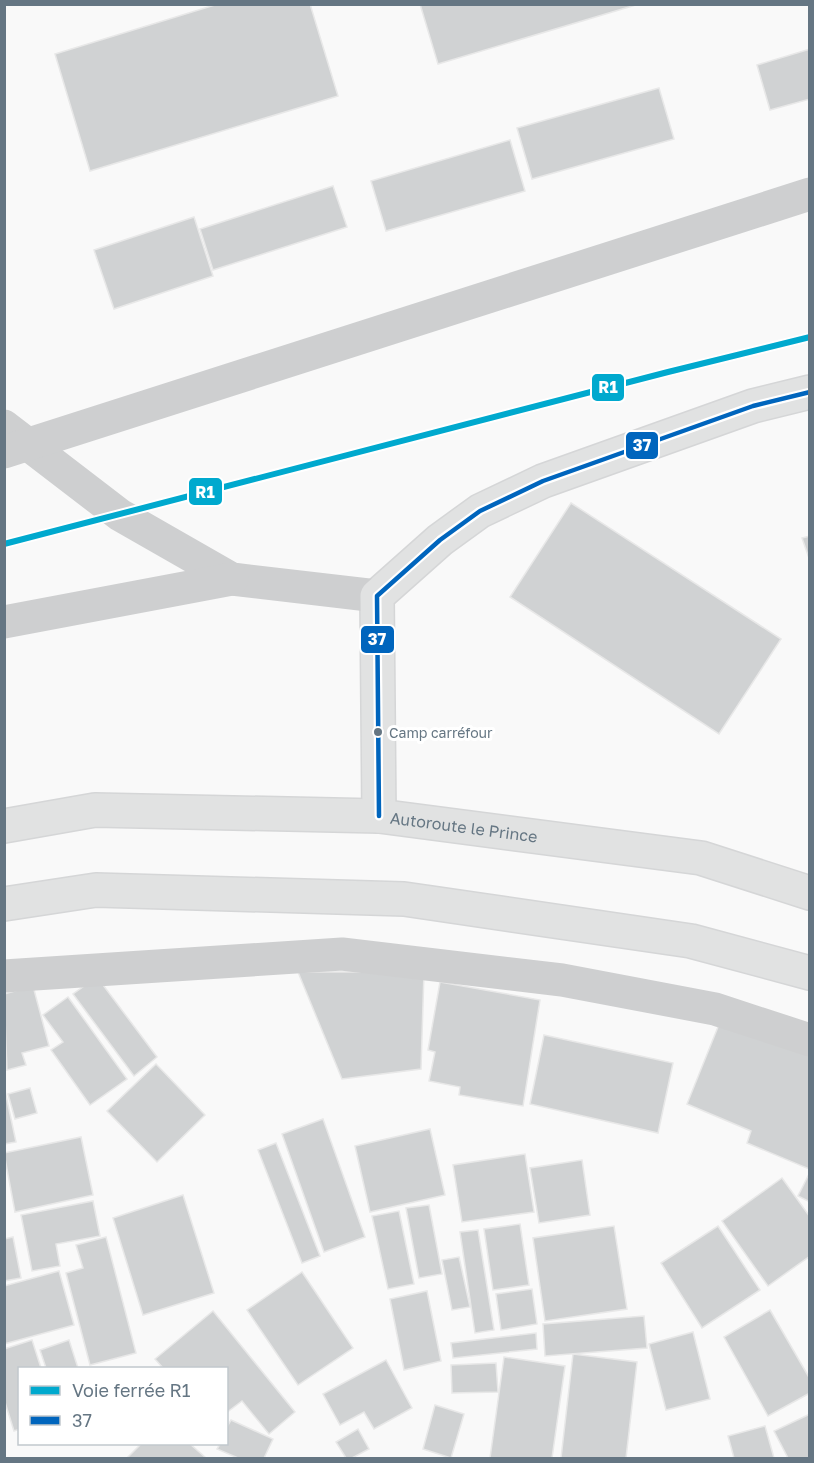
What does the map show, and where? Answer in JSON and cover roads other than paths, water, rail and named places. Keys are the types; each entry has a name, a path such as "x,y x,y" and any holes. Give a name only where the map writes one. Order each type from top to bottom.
{"main road":[{"path":"378,816 377,596 440,540 480,511 543,481 753,406 810,392"},
{"name":"Autoroute le Prince","path":"4,826 95,810 378,816 700,858 810,893"},
{"path":"4,903 96,890 404,899 691,941 810,973"}],"street":[{"path":"13,441 810,194"},
{"path":"13,441 120,515 232,579"},
{"path":"4,622 232,579 377,596"},
{"path":"4,976 342,954 562,980 715,1009 810,1040"}],"rail line":[{"name":"R1","path":"4,544 810,337"}],"place":[{"name":"Camp carréfour","path":"378,732"}]}
